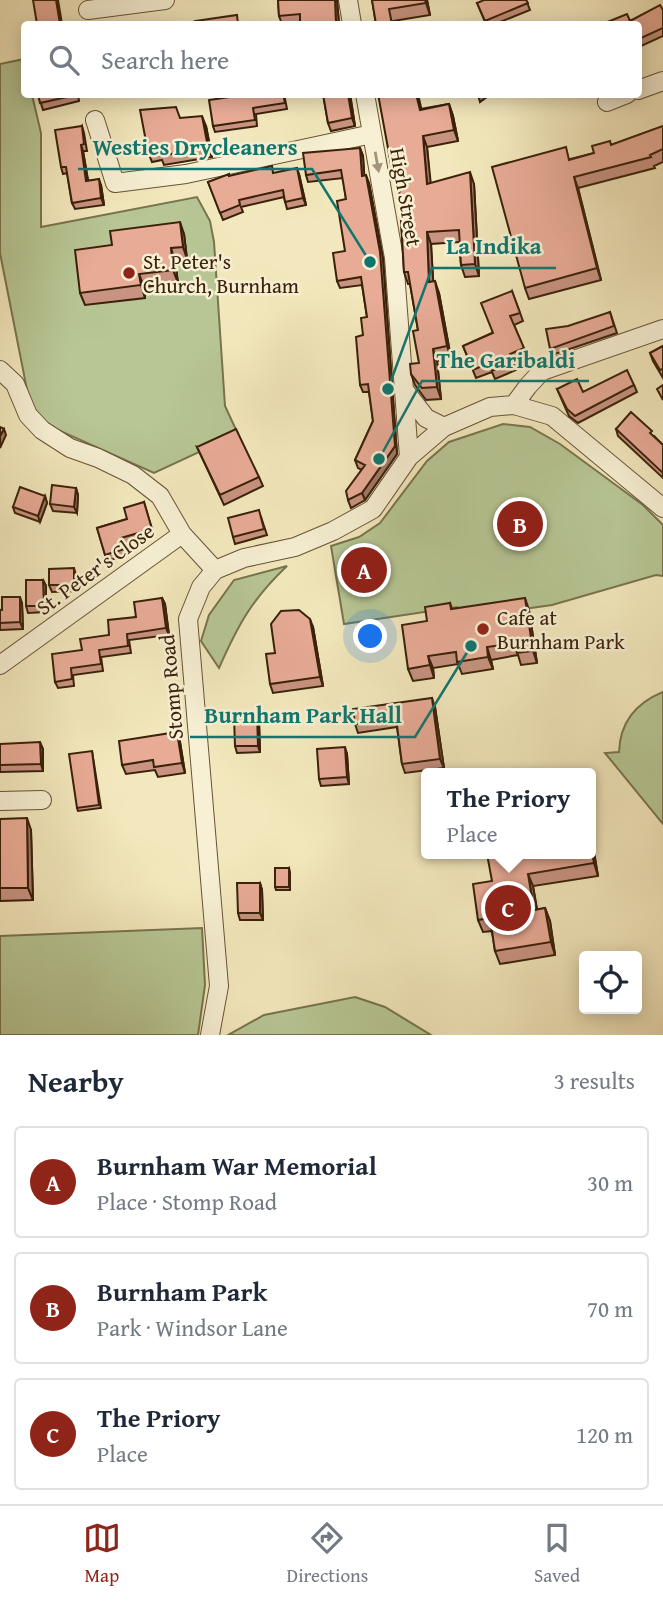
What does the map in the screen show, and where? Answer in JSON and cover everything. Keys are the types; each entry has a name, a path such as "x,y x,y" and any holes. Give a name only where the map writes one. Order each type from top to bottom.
{"street":[{"path":"88,11 165,0"},
{"path":"348,0 352,21"},
{"path":"642,89 663,81"},
{"name":"High Street","path":"366,98 394,258 409,457"},
{"path":"607,102 617,98"},
{"path":"95,120 114,183 186,174 372,134"},
{"path":"514,405 542,371 663,328"},
{"path":"0,370 15,384 28,415 42,430 70,448 133,475 160,496 183,534 215,570 244,558 295,547 333,531 373,509 409,457 444,427 490,407 514,405 552,416 662,506"},
{"path":"405,391 426,418 444,427"},
{"name":"St. Peter's Close","path":"0,665 183,534"},
{"name":"Stomp Road","path":"210,1035 219,986 188,619 201,587 215,570"},
{"path":"0,800 42,800"}],"green space":[{"path":"21,60 21,98 33,98 41,133 41,227 197,197 210,221 214,242 225,406 238,434 154,473 49,426 37,414 28,395 0,253 0,64"},
{"path":"503,424 530,427 560,444 643,505 663,525 663,576 656,575 552,605 460,618 457,607 344,624 331,546 359,537 380,523 427,461 449,442"},
{"path":"287,566 247,613 219,668 201,641 209,615 234,580"},
{"path":"663,692 663,824 605,753 619,752 622,732 631,715 645,702"},
{"path":"202,928 205,985 198,1035 0,1035 0,936"},
{"path":"355,997 385,1007 431,1035 228,1035 264,1015"}],"building":[{"path":"33,0 56,0 60,21 36,21"},
{"path":"278,0 335,0 336,21 300,21 300,14 279,16"},
{"path":"372,0 425,0 426,3 389,9 391,21 376,21"},
{"path":"484,0 526,0 528,3 485,21 477,3"},
{"path":"660,5 663,10 663,28 642,38 642,21 630,21"},
{"path":"627,14 630,21 610,21"},
{"path":"237,15 238,21 195,21"},
{"path":"39,98 62,98 40,103"},
{"path":"284,98 285,103 253,108 255,120 213,126 209,100"},
{"path":"324,98 349,98 352,118 328,123"},
{"path":"379,98 417,98 420,110 449,104 454,130 423,136 427,184 470,172 475,264 461,265 459,230 427,232 429,282 435,281 447,346 433,349 437,387 422,388 411,374 410,364 419,363 413,331 418,330 408,272 404,272 398,169 392,170"},
{"path":"176,107 180,118 202,116 208,147 160,156 159,150 148,152 140,110"},
{"path":"82,126 84,144 81,145 86,181 99,179 101,198 72,203 66,167 61,167 55,130"},
{"path":"663,126 663,149 650,155 651,157 574,177 597,268 525,288 492,167 566,147 569,160 594,153 592,146 610,141 611,145"},
{"path":"360,148 362,176 366,175 380,252 395,446 362,493 348,500 346,491 365,465 355,460 373,421 368,384 360,385 356,337 363,335 361,318 367,317 361,277 337,281 333,253 345,251 337,201 346,199 341,170 306,175 303,153"},
{"path":"272,166 273,173 297,168 303,198 285,202 283,190 239,200 240,205 220,213 208,182 229,174"},
{"name":"St. Peter's Church, Burnham","path":"180,222 183,247 171,248 173,270 139,274 141,285 80,293 75,250 112,245 110,231"},
{"path":"512,291 520,313 510,316 524,348 510,354 513,362 492,371 489,363 473,370 463,346 493,333 481,303"},
{"path":"610,312 614,326 550,349 546,329 568,326"},
{"path":"663,346 663,369 660,370 650,353"},
{"path":"627,370 634,385 575,416 567,409 557,389 577,379 583,392"},
{"path":"663,385 663,400 657,389"},
{"path":"631,412 663,445 663,473 616,429"},
{"path":"236,429 259,477 220,495 197,447"},
{"path":"52,485 76,488 74,507 50,504"},
{"path":"20,487 45,496 38,516 13,507"},
{"path":"144,502 152,529 121,538 124,549 105,555 97,528 127,519 124,508"},
{"path":"259,510 264,529 233,537 228,518"},
{"path":"74,568 74,585 49,585 49,569"},
{"path":"26,580 43,580 44,606 26,606"},
{"path":"2,597 20,597 20,622 0,623"},
{"path":"162,598 166,628 127,634 128,646 99,650 101,664 71,668 72,679 55,682 52,654 82,650 80,639 109,635 108,620 136,617 134,602"},
{"path":"525,598 533,651 517,653 515,643 487,647 488,657 457,662 456,652 428,656 430,665 408,669 402,625 427,621 425,607 450,603 451,609"},
{"path":"299,610 310,619 320,677 270,684 266,654 275,653 271,624 281,611"},
{"path":"432,698 440,759 402,764 396,718 355,724 353,709"},
{"path":"257,715 258,746 235,746 234,716"},
{"path":"177,732 182,763 154,767 153,760 122,765 119,741"},
{"path":"40,742 41,764 0,765 0,744"},
{"path":"345,747 347,777 319,779 317,749"},
{"path":"92,751 99,805 77,808 69,754"},
{"path":"27,818 28,888 0,888 0,819"},
{"path":"488,859 593,859 594,863 528,874 534,910 545,908 551,942 495,951 490,918 478,920 473,884 492,881"},
{"path":"275,868 289,868 289,887 275,887"},
{"path":"237,883 260,883 260,913 238,913"}],"place":[{"name":"Westies Drycleaners","path":"370,262"},
{"name":"St. Peter's Church, Burnham","path":"129,273"},
{"name":"La Indika","path":"388,389"},
{"name":"The Garibaldi","path":"379,459"},
{"name":"Burnham Park","path":"520,524"},
{"name":"Burnham War Memorial","path":"364,570"},
{"name":"Cafe at Burnham Park","path":"483,629"},
{"name":"Burnham Park Hall","path":"471,646"},
{"name":"The Priory","path":"508,908"}]}
